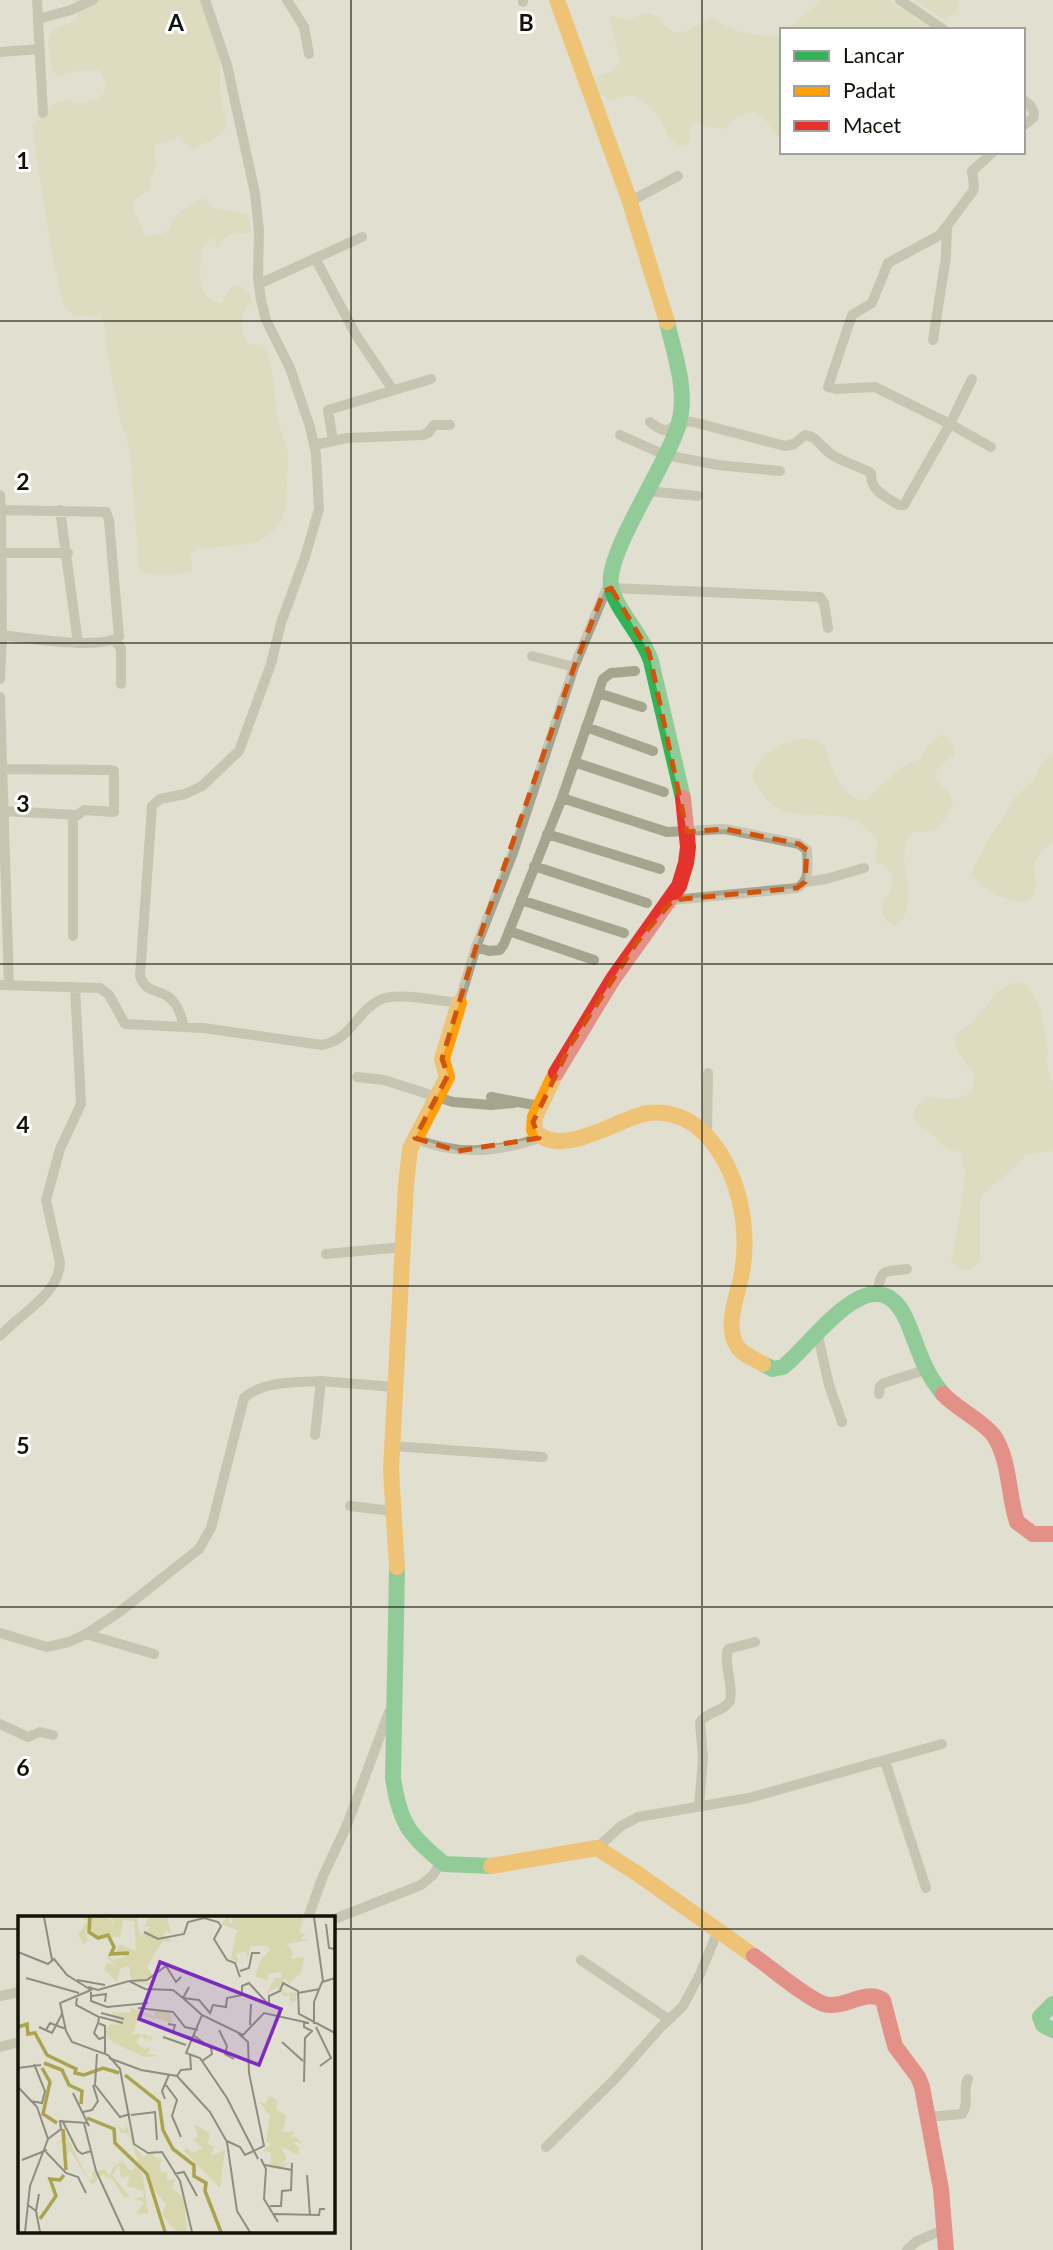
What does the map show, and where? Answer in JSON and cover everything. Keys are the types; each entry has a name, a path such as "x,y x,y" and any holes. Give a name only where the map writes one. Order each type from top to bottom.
{"street":[{"path":"37,0 44,113"},
{"path":"38,19 71,10 93,0"},
{"path":"184,1027 174,1001 159,992 149,990 140,976 152,806 160,799 185,794 202,786 239,751 271,664 281,623 305,557 318,509 314,444 290,368 266,320 259,284 259,231 255,193 227,65 205,0"},
{"path":"287,0 304,27 309,54"},
{"path":"557,0 576,58 631,201 655,277 679,385 680,421 613,567 611,588 649,653 685,799 687,832 686,862 673,900 637,942 572,1044 539,1106 533,1122 534,1131 540,1138 555,1142 569,1140 658,1111 680,1116 696,1125 719,1149 732,1180 744,1221 743,1266 732,1326 736,1346 741,1352 773,1369 783,1367 791,1362 841,1308 855,1300 877,1294 893,1298 902,1307 925,1370 940,1393 995,1438 1017,1522 1025,1531 1034,1535 1053,1535"},
{"path":"900,0 941,28"},
{"path":"0,52 40,49"},
{"path":"1025,101 1030,104 1034,113 1033,118 1025,124"},
{"path":"991,154 971,171 973,191 940,235 888,263 872,303 852,315 828,387 875,387 991,447"},
{"path":"631,201 678,176"},
{"path":"933,340 946,257 947,226"},
{"path":"259,284 362,237"},
{"path":"315,258 356,335 393,390"},
{"path":"333,441 328,410 431,379"},
{"path":"650,422 662,431 680,421 706,424 785,446 794,444 805,435 811,436 833,456 872,473 871,482 875,490 901,506 950,424 972,379"},
{"path":"314,444 346,438 423,435 434,425 450,425"},
{"path":"620,435 665,455 718,465 780,471"},
{"path":"647,491 698,496"},
{"path":"0,495 0,679"},
{"path":"1,510 104,511 108,514 121,634 114,640 78,643 1,635"},
{"path":"60,510 68,553 78,643"},
{"path":"1,553 68,553"},
{"path":"828,628 824,603 820,597 611,588 604,591 574,667 513,853 476,947 442,1059 447,1076 410,1149 394,1387 392,1511 397,1568 393,1778 397,1803 405,1826 441,1862 452,1866 492,1866 597,1848 621,1826 638,1817 749,1798 942,1744"},
{"path":"114,640 121,648 121,684"},
{"path":"532,656 574,667"},
{"path":"476,947 489,951 500,950 562,798 603,679 607,674 635,671"},
{"path":"598,692 642,707"},
{"path":"0,697 5,985 100,988 109,995 125,1024 184,1027 322,1045 335,1042 347,1033 370,1007 381,999 393,996 459,1003"},
{"path":"586,727 653,751"},
{"path":"574,762 664,792"},
{"path":"3,769 109,769 114,771 114,812 84,810 76,815 3,811"},
{"path":"562,798 658,830 687,832 725,829 799,844 807,850 808,872 805,882"},
{"path":"73,936 76,815"},
{"path":"547,834 660,869"},
{"path":"534,866 647,903"},
{"path":"673,900 797,888 805,882 864,868"},
{"path":"521,900 624,933"},
{"path":"509,931 594,960"},
{"path":"0,1336 46,1293 60,1270 46,1200 60,1149 82,1104 75,987"},
{"path":"707,1135 708,1073"},
{"path":"357,1077 384,1080 453,1102 491,1105 514,1103"},
{"path":"491,1097 539,1106"},
{"path":"415,1138 458,1151 518,1146 540,1138"},
{"path":"326,1254 403,1247"},
{"path":"877,1294 881,1275 907,1269"},
{"path":"817,1332 842,1422"},
{"path":"879,1394 880,1386 884,1383 925,1370"},
{"path":"0,1633 47,1647 69,1642 118,1612 199,1549 211,1528 244,1398 253,1390 265,1385 321,1381 394,1387"},
{"path":"316,1435 321,1381"},
{"path":"393,1446 543,1457"},
{"path":"350,1506 392,1511"},
{"path":"86,1634 154,1654"},
{"path":"699,1807 703,1758 700,1722 707,1715 724,1708 730,1701 731,1683 726,1655 728,1649 755,1642"},
{"path":"307,1916 347,1825 393,1703"},
{"path":"0,1724 28,1737 40,1732 53,1735"},
{"path":"885,1761 926,1888"},
{"path":"597,1848 821,2003 833,2006 847,2004 869,1995 883,2000 895,2046 918,2077 929,2117 942,2189 946,2250"},
{"path":"334,1919 421,1885 433,1875 441,1862"},
{"path":"546,2147 615,2079 668,2019 683,2006 718,1931"},
{"path":"581,1960 668,2019"},
{"path":"0,1996 18,1992"},
{"path":"1053,2004 1040,2017 1043,2025 1053,2030"},
{"path":"0,2047 18,2042"},
{"path":"929,2117 962,2114 966,2109 968,2079"},
{"path":"907,2250 917,2241 944,2229"}],"highlighted area":[{"path":"611,588 649,652 687,832 725,829 799,844 807,850 805,882 797,888 673,900 637,942 571,1044 533,1122 539,1138 458,1151 415,1138 448,1075 442,1059 476,947 574,667 604,591"}],"shaded area":[{"path":"72,0 205,0 216,14 220,31 220,91 227,128 214,139 191,149 179,137 156,145 154,153 157,163 150,178 151,189 135,198 133,206 145,236 166,232 179,213 204,198 216,209 248,214 251,233 226,237 217,249 214,237 202,248 201,281 206,295 221,303 231,288 238,284 251,295 251,303 244,313 242,327 247,343 263,345 270,362 278,418 288,454 286,501 282,520 266,537 237,546 197,547 191,554 192,570 180,573 142,573 139,569 130,455 120,421 105,340 106,331 100,315 74,315 67,310 52,256 32,127 56,103 67,100 90,102 104,93 105,86 99,70 81,70 57,78 52,67 49,39 55,29 77,21 77,7"},
{"path":"823,0 889,0 929,28 788,28"},
{"path":"915,0 960,0 958,10 944,20"},
{"path":"644,13 652,13 670,29 680,33 712,19 745,33 764,36 780,34 780,136 764,118 754,112 737,118 724,129 694,122 689,129 691,137 688,145 680,147 670,137 653,110 638,98 628,96 612,100 598,94 594,85 597,77 614,70 620,62 609,18 613,16 627,21"},
{"path":"941,735 955,747 954,755 938,768 935,777 950,794 953,803 939,826 929,831 914,832 907,842 905,865 908,904 905,916 896,926 887,922 882,911 892,886 893,875 886,867 875,862 877,839 872,833 852,819 793,813 775,807 751,777 762,759 781,744 792,740 814,740 824,745 843,788 849,794 866,800 900,768 920,759 927,746"},
{"path":"1053,751 1053,842 1042,851 1035,863 1033,896 1025,901 1010,901 984,886 971,873 1015,797 1034,780 1041,764"},
{"path":"1017,982 1026,984 1041,1012 1048,1049 1047,1066 1053,1084 1053,1151 1025,1155 1015,1168 984,1194 980,1201 980,1260 974,1267 966,1270 951,1262 965,1173 960,1152 945,1148 913,1117 915,1108 929,1097 951,1099 972,1092 974,1071 967,1066 954,1043 958,1032 970,1025 1000,989"}],"traffic: fast":[{"path":"667,322 681,385 679,423 627,530 612,571 611,586 618,604 651,661 683,798"},
{"path":"763,1364 773,1369 783,1367 844,1308 862,1297 878,1294 894,1301 907,1321 926,1368 943,1394"},
{"path":"397,1567 393,1778 399,1807 414,1836 444,1864 491,1866"},
{"path":"1053,2004 1040,2017 1043,2025 1053,2030"}],"traffic: slow":[{"path":"557,0 629,199 667,322"},
{"path":"397,1567 391,1470 406,1185 410,1149 447,1077 442,1059 459,1003"},
{"path":"556,1073 535,1117 534,1130 545,1138 574,1140 635,1116 656,1112 672,1114 693,1124 717,1148 734,1181 743,1218 744,1255 732,1319 733,1338 742,1352 763,1364"},
{"path":"491,1866 597,1848 754,1956"}],"traffic: jam":[{"path":"556,1073 613,979 679,886 688,847 683,798"},
{"path":"943,1394 994,1436 1006,1467 1017,1522 1033,1534 1053,1534"},
{"path":"754,1956 799,1990 824,2004 839,2004 869,1996 883,2000 895,2046 918,2077 922,2087 941,2189 946,2250"}]}
